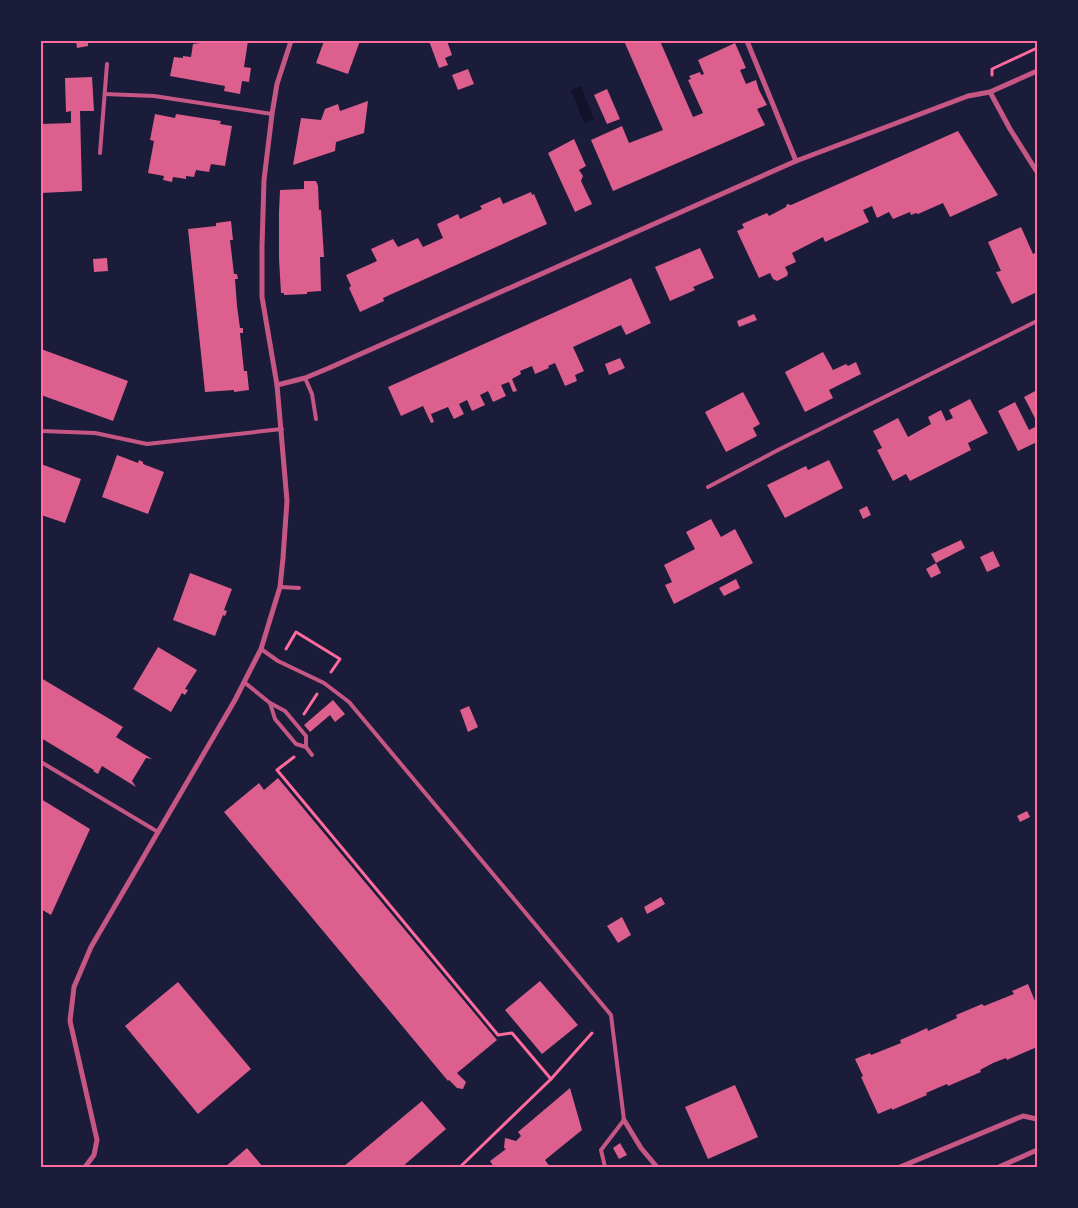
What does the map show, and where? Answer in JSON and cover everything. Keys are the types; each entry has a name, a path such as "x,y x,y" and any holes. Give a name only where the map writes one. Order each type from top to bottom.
{"street":[{"path":"85,1167 94,1155 97,1140 70,1021 74,987 91,948 244,682 261,649 280,587 287,501 277,385 262,298 264,180 277,84 291,41"},
{"path":"748,41 796,161"},
{"path":"277,385 305,378 796,161 968,96 990,92 1037,72"},
{"path":"990,92 1037,172"},
{"path":"900,1167 1023,1116 1037,1119"},
{"path":"624,1120 641,1148 657,1167"},
{"path":"1000,1167 1037,1150"}],"lane":[{"path":"100,153 108,64"},
{"path":"105,94 154,96 272,114"},
{"path":"708,487 778,450 1037,321"},
{"path":"305,378 312,394 316,419"},
{"path":"41,431 96,433 147,444 282,430"},
{"path":"280,587 299,588"},
{"path":"261,649 278,661 324,683 349,702 611,1015 624,1120 601,1150 605,1167"},
{"path":"244,682 270,703 285,711 306,736 306,747"},
{"path":"270,703 275,719 296,744 306,747 312,755"},
{"path":"41,762 158,832"}],"path":[{"path":"306,747 277,770 498,1035 512,1033 551,1079"},
{"path":"460,1167 551,1079 592,1033"}],"shaded area":[{"path":"581,86 594,119 584,123 571,90"}],"building":[{"path":"76,41 88,41 88,46 77,48"},
{"path":"215,41 248,41 244,67 251,68 249,82 242,81 240,94 224,91 225,86 170,76 174,57 191,57 193,44"},
{"path":"324,41 360,41 348,74 316,63"},
{"path":"429,41 447,41 452,55 445,58 448,65 439,68"},
{"path":"624,41 660,41 693,117 703,113 688,80 691,79 689,76 700,72 701,75 704,74 698,60 735,43 746,68 740,70 746,84 756,80 767,105 757,109 765,125 613,191 591,140 622,126 629,143 663,130"},
{"path":"468,69 474,84 458,90 452,75"},
{"path":"92,77 94,111 80,111 82,191 41,193 41,124 71,123 71,111 66,112 65,78"},
{"path":"607,89 620,119 607,124 594,95"},
{"path":"368,101 364,133 336,142 335,151 293,165 301,118 321,120 325,109 338,104 340,111"},
{"path":"155,114 175,118 176,114 221,121 220,124 232,126 225,166 211,164 209,172 196,170 194,177 186,176 186,179 173,177 172,182 163,180 164,176 148,173 154,141 150,140"},
{"path":"958,131 998,195 950,217 943,203 918,214 911,215 910,212 893,219 889,212 877,218 872,206 863,210 869,222 825,242 823,237 792,253 796,262 785,267 788,273 787,276 777,281 773,279 770,273 759,278 737,231 744,228 742,224 767,213 769,216 786,207 787,204 791,205"},
{"path":"574,139 586,166 579,170 583,176 581,181 592,204 575,212 548,153"},
{"path":"304,181 316,181 318,186 324,257 320,257 321,291 284,295 284,293 281,293 279,259 280,190 304,189"},
{"path":"531,192 532,195 534,194 547,224 383,298 384,301 360,312 349,288 351,286 346,275 377,261 371,249 393,239 398,247 418,238 423,247 443,238 437,224 458,214 460,219 482,209 480,206 500,197 503,204"},
{"path":"231,221 233,240 230,240 234,274 237,274 238,279 235,279 237,306 240,328 243,328 243,333 240,333 244,371 247,371 249,390 205,392 188,229 216,226 216,223"},
{"path":"1021,227 1033,254 1035,253 1037,258 1037,292 1012,304 996,272 1001,271 988,242"},
{"path":"700,248 714,278 693,287 695,290 670,301 655,267"},
{"path":"107,258 108,271 94,272 93,259"},
{"path":"631,278 651,323 626,335 621,325 573,347 584,371 575,375 577,381 565,386 555,363 535,374 532,366 520,371 521,374 512,379 517,391 513,392 509,382 501,385 506,396 493,402 488,391 480,395 485,405 472,411 467,400 459,404 464,414 454,419 448,407 431,414 434,422 431,423 423,406 401,416 388,387"},
{"path":"754,314 757,320 739,327 737,321"},
{"path":"41,349 128,381 113,421 41,395"},
{"path":"823,352 833,370 856,362 861,374 829,390 833,398 805,412 785,372"},
{"path":"620,358 625,368 609,375 605,364"},
{"path":"1037,390 1037,422 1024,397"},
{"path":"743,392 760,424 753,428 757,436 726,452 705,412"},
{"path":"970,399 988,433 968,443 971,450 910,481 906,474 893,481 877,450 882,448 873,431 898,418 908,437 931,424 928,417 941,410 946,421 953,418 949,410"},
{"path":"1015,402 1029,430 1037,426 1037,442 1018,451 998,411"},
{"path":"117,455 138,463 139,460 143,464 164,472 148,514 102,497"},
{"path":"829,460 843,488 785,518 767,485 806,466 808,470"},
{"path":"41,464 81,479 65,523 41,515"},
{"path":"867,506 871,515 863,519 859,510"},
{"path":"711,519 721,537 735,529 753,563 674,604 665,585 672,582 664,565 695,549 686,532"},
{"path":"961,540 965,548 936,563 931,554"},
{"path":"993,551 1000,566 987,572 980,557"},
{"path":"936,563 941,573 931,578 926,569"},
{"path":"190,573 232,589 224,610 227,611 225,616 223,615 215,636 173,620"},
{"path":"736,579 740,588 724,596 719,588"},
{"path":"158,647 197,670 185,689 188,690 185,695 182,693 171,712 133,689"},
{"path":"41,678 123,727 116,737 152,759 146,758 132,781 136,787 102,766 98,774 41,738"},
{"path":"333,700 345,714 335,722 330,715 310,732 304,725"},
{"path":"469,706 478,727 468,732 460,710"},
{"path":"278,778 497,1040 457,1073 466,1082 463,1089 457,1088 448,1081 224,812 259,783 264,790"},
{"path":"41,799 90,829 51,915 41,909"},
{"path":"1027,811 1030,817 1020,822 1017,816"},
{"path":"661,897 665,904 647,914 644,907"},
{"path":"622,917 631,935 618,943 607,926"},
{"path":"540,981 578,1025 542,1054 505,1010"},
{"path":"178,982 251,1069 198,1114 125,1026"},
{"path":"1028,984 1035,1001 1037,1000 1037,1047 1007,1060 1006,1058 993,1063 980,1070 981,1072 948,1086 947,1084 926,1093 927,1095 878,1114 855,1059 901,1043 900,1040 927,1028 928,1031 957,1018 956,1015 1014,994 1012,991"},
{"path":"735,1085 758,1137 708,1159 685,1107"},
{"path":"570,1088 582,1130 545,1160 550,1167 494,1167 490,1161 506,1149 504,1148 505,1138 516,1141 521,1136 518,1132"},
{"path":"422,1101 446,1129 402,1167 343,1167"},
{"path":"620,1143 627,1155 619,1159 613,1148"},
{"path":"247,1148 263,1167 225,1167"}]}
